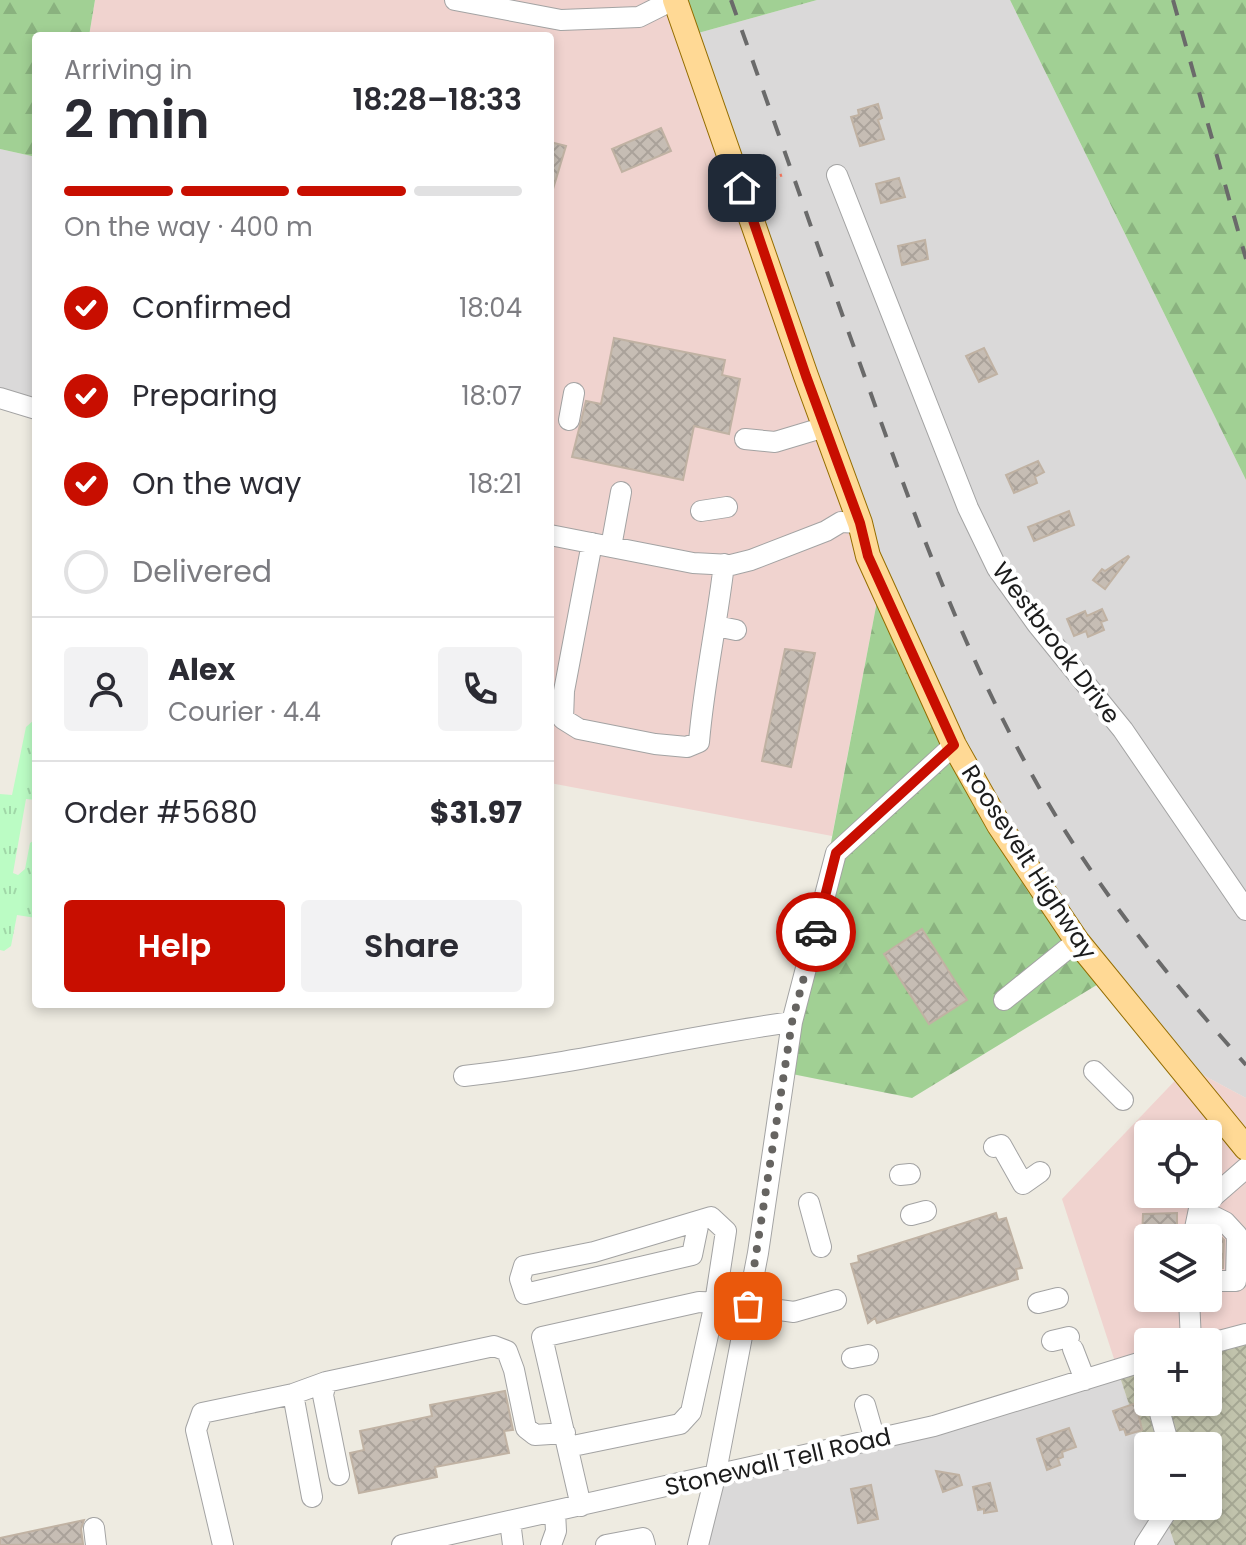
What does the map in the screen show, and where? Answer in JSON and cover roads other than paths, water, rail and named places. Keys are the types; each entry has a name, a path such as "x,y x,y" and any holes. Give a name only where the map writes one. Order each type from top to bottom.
{"main road":[{"name":"Roosevelt Highway","path":"674,0 860,523 868,556 954,745 999,825 1077,941 1246,1148"}],"street":[{"path":"455,0 561,20 639,17 674,0"},
{"name":"Westbrook Drive","path":"837,175 981,541 1037,624 1123,730 1246,910"},
{"path":"569,420 574,393"},
{"path":"0,400 32,408"},
{"path":"745,439 775,442 825,427"},
{"path":"621,492 602,545 564,691 563,719 579,729 655,744 687,747 699,742 702,701 726,628 724,564"},
{"path":"701,511 727,507"},
{"path":"554,536 693,563 724,564 751,560 826,531 841,522 860,523"},
{"path":"698,1545 715,1477 748,1306 792,1022 836,853 954,745"},
{"path":"1004,1000 1077,941"},
{"path":"464,1076 792,1022"},
{"path":"1094,1071 1123,1100"},
{"path":"994,1147 1001,1145 1012,1182 1023,1184 1040,1172"},
{"path":"1196,1224 1199,1209 1246,1168"},
{"path":"809,1203 825,1242"},
{"path":"1199,1209 1225,1222 1237,1235 1236,1281 1222,1281"},
{"path":"223,1545 196,1430 202,1413 293,1394 326,1382 494,1346 507,1351 526,1428 535,1435 566,1440 680,1424 691,1412 715,1303 726,1231 711,1217 594,1252 524,1266 520,1279 525,1294 692,1255 699,1221"},
{"path":"581,1506 542,1337 699,1302 794,1312 836,1300"},
{"path":"1222,1340 1246,1334"},
{"path":"1065,1342 1085,1380"},
{"name":"Stonewall Tell Road","path":"402,1545 934,1426 1134,1366"},
{"path":"326,1382 323,1395 339,1475"},
{"path":"293,1394 312,1497"},
{"path":"869,1398 875,1440"},
{"path":"551,1545 556,1531 555,1512"},
{"path":"1145,1545 1161,1520"},
{"path":"510,1521 513,1545"},
{"path":"606,1545 643,1538 645,1545"}],"railway":[{"path":"731,0 906,491 984,681 1031,773 1103,888 1158,961 1246,1065"},
{"path":"1173,0 1246,259"}]}
